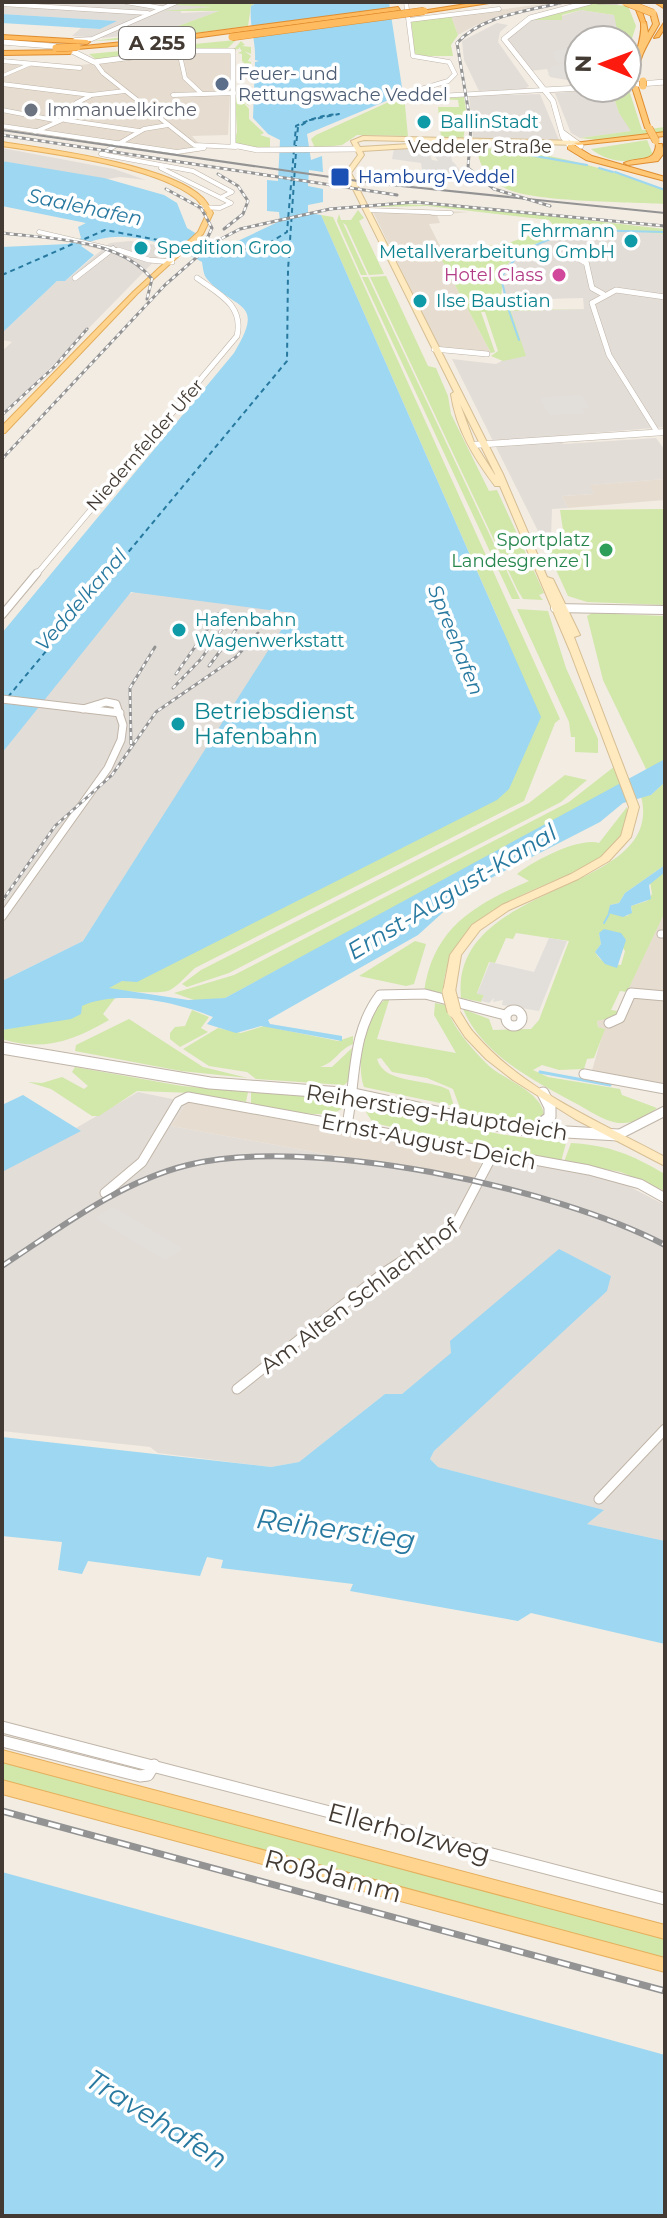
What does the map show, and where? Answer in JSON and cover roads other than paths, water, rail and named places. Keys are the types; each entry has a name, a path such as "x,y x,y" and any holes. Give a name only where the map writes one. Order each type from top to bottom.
{"highway":[{"path":"423,8 436,2"},
{"path":"423,8 447,2"},
{"name":"A 255","path":"2,51 83,51 467,2"},
{"name":"A 255","path":"423,8 493,2"},
{"path":"625,2 653,13 656,24 643,44"},
{"path":"636,2 644,23 643,30"},
{"path":"657,2 665,7"},
{"path":"643,63 665,23"},
{"path":"656,37 665,29"},
{"path":"2,38 102,42 233,34"},
{"path":"62,50 83,51 180,38"},
{"name":"A 255","path":"2,51 62,50"},
{"path":"643,102 653,128 663,140 665,154"},
{"path":"574,145 606,160 633,163 657,158 663,140"},
{"path":"574,145 663,140"},
{"path":"574,145 589,158 665,179"}],"main road":[{"name":"Veddeler Straße","path":"356,147 371,137 574,145"},
{"name":"Veddeler Straße","path":"371,137 381,142 379,147"},
{"path":"2,141 146,172 200,196 209,209 209,221 180,249 172,262 141,287"},
{"name":"Veddeler Straße","path":"356,147 574,145"},
{"path":"356,147 361,155 349,171 351,179 454,390 484,444 538,563 564,610 575,651 633,803 628,833 606,858 503,908 474,929 454,957 449,992 454,1011 469,1037 492,1060 618,1135"},
{"path":"351,179 379,147"},
{"path":"181,187 200,207 201,218 195,233"},
{"path":"2,431 141,287 162,261 180,249"},
{"path":"454,390 456,406 473,445 505,493"},
{"path":"564,610 575,651"},
{"name":"Reiherstieg-Hauptdeich","path":"618,1135 665,1162"},
{"name":"Roßdamm","path":"2,1756 665,1932"},
{"name":"Roßdamm","path":"2,1787 665,1965"}],"street":[{"path":"126,2 162,8"},
{"path":"2,38 92,39 177,2"},
{"path":"406,2 413,56 449,62 455,76 424,87 419,95 430,98 563,89"},
{"path":"574,145 562,132 554,103 505,45 504,36 525,21 590,2"},
{"path":"598,2 617,2"},
{"path":"2,4 149,13"},
{"path":"409,20 499,9"},
{"path":"2,38 83,51 181,136 204,148"},
{"path":"95,62 179,51 236,52 231,141 236,147"},
{"path":"179,51 185,78 201,93"},
{"path":"2,61 80,68"},
{"path":"2,76 30,64"},
{"path":"643,84 665,82"},
{"path":"2,84 91,95 126,91"},
{"path":"173,95 234,93"},
{"path":"91,95 76,103 117,111 147,108"},
{"path":"34,132 91,107"},
{"path":"2,110 140,131"},
{"path":"168,125 140,131 101,155 190,171 232,192 222,197"},
{"path":"2,126 184,153 204,148 342,150 356,147"},
{"path":"562,132 574,145"},
{"path":"332,150 356,147"},
{"path":"157,166 230,201 230,205 209,209 200,207"},
{"path":"170,172 190,171"},
{"path":"367,210 432,213"},
{"path":"39,232 172,262"},
{"path":"75,278 113,248"},
{"path":"586,263 592,288 603,294"},
{"name":"Niedernfelder Ufer","path":"2,615 237,336 240,325 237,309 197,278"},
{"path":"661,432 613,365 592,303 603,294 635,290 664,296"},
{"path":"434,349 487,354"},
{"path":"473,445 661,432"},
{"path":"564,610 665,610"},
{"path":"2,699 120,713 121,740 108,768 2,917"},
{"path":"609,1023 620,1018 631,993 636,991 665,996"},
{"path":"347,1125 354,1094 360,1029 380,995 394,992 414,994 462,1002 505,1015"},
{"name":"Reiherstieg-Hauptdeich","path":"2,1048 210,1083 354,1094 532,1131 618,1135"},
{"path":"584,1074 665,1089"},
{"path":"532,1131 550,1117 543,1093"},
{"name":"Ernst-August-Deich","path":"105,1193 136,1170 178,1102 188,1097 618,1176 665,1198"},
{"path":"618,1135 665,1111"},
{"name":"Am Alten Schlachthof","path":"237,1389 382,1274 454,1228 493,1154"},
{"path":"599,1499 665,1429"},
{"name":"Ellerholzweg","path":"2,1727 665,1899"},
{"name":"Ellerholzweg","path":"2,1741 140,1776 148,1775 154,1765"}],"water":[{"path":"258,2 389,2 403,94 307,134 311,160 322,156 323,172 309,170 308,186 323,189 323,202 308,205 308,213 321,215 541,717 509,789 497,800 137,982 122,981 109,988 188,1000 225,998 665,759 665,782 651,795 623,803 600,822 481,883 461,896 418,935 268,1020 270,1024 342,1036 342,1041 261,1026 236,1033 207,1024 213,1017 199,1012 165,1002 130,998 96,1001 82,1006 81,1014 71,1019 2,1030 2,981 83,941 292,613 131,592 2,753 2,633 234,353 248,323 243,308 207,279 202,262 159,243 111,237 81,246 94,255 65,281 57,281 2,333 2,247 68,244 81,238 78,227 86,223 2,206 2,161 104,178 164,195 177,203 187,228 217,246 240,240 280,221 279,212 267,211 267,180 278,181 280,140 268,134 253,118 254,94 258,93 254,92 255,62 259,61 255,60 251,6"},
{"path":"2,14 117,21 100,29 2,23"},
{"path":"665,865 665,872 649,885 651,899 631,906 632,913 623,917 608,913 610,905 619,903 625,893"},
{"path":"604,929 621,933 626,940 617,968 605,964 595,952 601,944 599,933"},
{"path":"23,1095 81,1131 2,1172 2,1105"},
{"name":"Reiherstieg","path":"559,1249 611,1276 607,1291 434,1451 430,1459 438,1467 604,1510 587,1524 665,1541 665,1644 531,1613 518,1621 350,1591 353,1584 221,1568 223,1560 207,1557 200,1576 88,1561 82,1574 58,1570 62,1542 2,1536 2,1437 271,1467 299,1462 385,1394 402,1394 451,1353 450,1341"},
{"name":"Travehafen","path":"2,1872 665,2055 665,2216 2,2216"}],"waterway":[{"path":"500,150 587,165"},
{"path":"599,168 613,172"},
{"path":"615,172 665,190"},
{"path":"583,230 665,232"},
{"path":"509,310 501,278 507,268 532,247 574,232"},
{"path":"509,311 519,340"},
{"path":"604,923 609,914"},
{"path":"540,1072 610,1085"}],"tram line":[{"path":"2,130 372,183 665,213"}],"railway":[{"path":"550,206 494,189 468,168 471,126 457,43 479,26 493,20 564,2"},
{"path":"2,135 397,195"},
{"path":"218,174 238,186 248,201 243,214 224,229"},
{"path":"166,189 201,208 212,228 205,243"},
{"path":"2,459 165,285 213,243 240,229 330,209 415,202 665,226"},
{"path":"2,233 62,239 121,255 138,265 152,279 147,299"},
{"path":"2,415 54,367 87,329"},
{"path":"176,674 218,614"},
{"path":"173,688 201,659 232,614"},
{"path":"209,666 246,616"},
{"path":"2,901 55,826 112,775 156,712 236,657 258,633"},
{"path":"131,744 130,688 155,647"},
{"path":"2,1266 114,1194 188,1165 239,1157 363,1162 431,1172 498,1186 561,1204 665,1245"},
{"path":"2,1811 665,1991"}],"place":[{"name":"Feuer- und Rettungswache Veddel","path":"222,84"},
{"name":"Immanuelkirche","path":"31,110"},
{"name":"BallinStadt","path":"424,122"},
{"name":"Hamburg-Veddel","path":"340,177"},
{"name":"Fehrmann Metallverarbeitung GmbH","path":"631,241"},
{"name":"Spedition Groo","path":"141,248"},
{"name":"Hotel Class","path":"559,275"},
{"name":"Ilse Baustian","path":"420,301"},
{"name":"Sportplatz Landesgrenze 1","path":"606,550"},
{"name":"Hafenbahn Wagenwerkstatt","path":"179,630"},
{"name":"Betriebsdienst Hafenbahn","path":"178,724"}],"water label":[{"name":"Saalehafen","path":"85,207"},
{"name":"Veddelkanal","path":"81,600"},
{"name":"Spreehafen","path":"456,640"},
{"name":"Ernst-August-Kanal","path":"452,892"}]}
